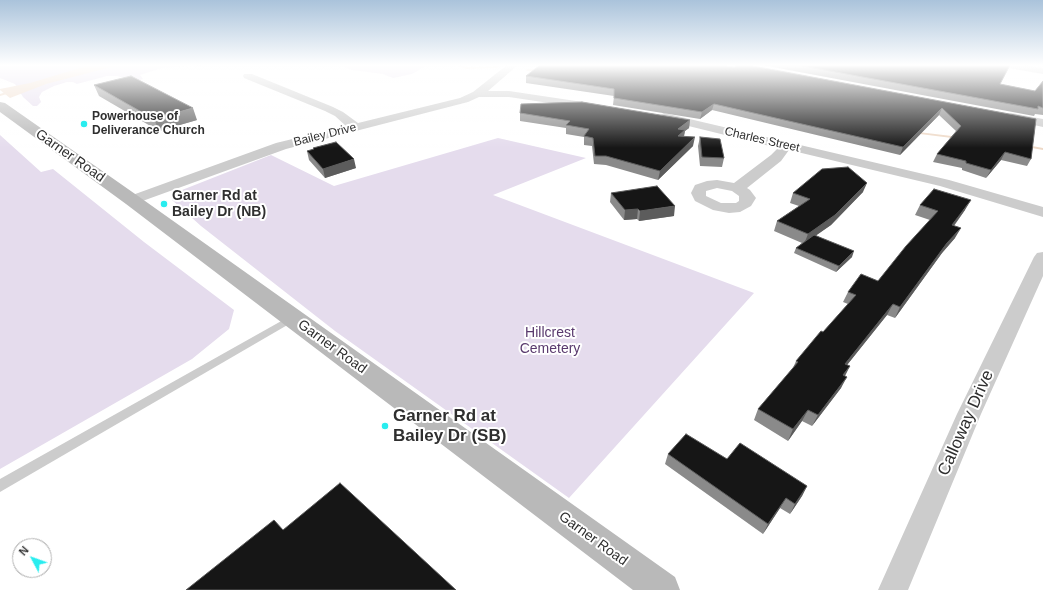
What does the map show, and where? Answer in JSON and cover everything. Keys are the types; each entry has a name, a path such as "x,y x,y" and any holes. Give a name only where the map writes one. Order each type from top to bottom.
{"main road":[{"name":"Garner Road","path":"0,106 132,200 662,590"}],"street":[{"path":"289,93 339,114 355,127"},
{"path":"477,94 525,96 612,109"},
{"name":"Bailey Drive","path":"132,200 258,153 355,127 444,106 477,94"},
{"name":"Charles Street","path":"649,115 692,123 944,183 1043,212"},
{"path":"1002,115 1043,123"},
{"path":"737,188 776,158 787,146"},
{"name":"Calloway Drive","path":"893,590 969,414 1043,257"}],"lane":[{"path":"0,486 292,318"}],"green space":[{"path":"20,93 42,93 39,97 41,102 37,106 33,106"},
{"path":"0,135 41,172 53,169 144,242 234,310 229,329 192,359 0,469"},
{"name":"Hillcrest Cemetery","path":"498,138 586,158 493,195 754,293 569,498 335,331 201,226 172,200 174,195 182,190 271,155 334,186"}],"shaded area":[{"path":"3,93 24,93 10,98"}],"building":[{"path":"107,93 163,93 193,108 154,119"},
{"path":"614,93 895,93 1036,119 1031,159 1005,152 991,170 966,163 966,161 937,154 961,126 942,108 903,147 714,104 702,112 614,98"},
{"path":"948,93 1043,93 1043,108 1038,106 1038,109"},
{"path":"582,102 690,120 678,129 685,130 678,136 695,137 660,171 606,156 595,156 593,138 584,136 589,129 566,125 570,121 520,113 521,104"},
{"path":"700,137 720,139 724,158 702,157"},
{"path":"336,142 354,159 323,169 307,151 314,149 313,148"},
{"path":"848,167 867,183 835,215 808,234 777,221 810,199 793,193 822,169"},
{"path":"657,186 675,206 640,211 638,209 625,210 611,193"},
{"path":"934,189 971,200 952,225 961,228 947,243 900,307 893,304 845,364 850,366 843,375 847,377 818,415 808,410 793,429 758,409 798,362 796,361 821,331 823,332 856,295 848,292 861,274 878,281 906,246 938,211 920,205"},
{"path":"814,235 854,251 839,266 796,248"},
{"path":"686,434 727,459 740,443 807,486 795,504 786,498 768,524 668,454"},
{"path":"340,483 456,590 186,590 274,520 283,530"}],"waterway":[{"path":"0,95 8,93"},
{"path":"912,132 960,138"},
{"path":"1023,145 1043,149"}],"place":[{"name":"Powerhouse of Deliverance Church","path":"84,124"},
{"name":"Garner Rd at Bailey Dr (NB)","path":"164,204"},
{"name":"Garner Rd at Bailey Dr (SB)","path":"385,426"}]}
